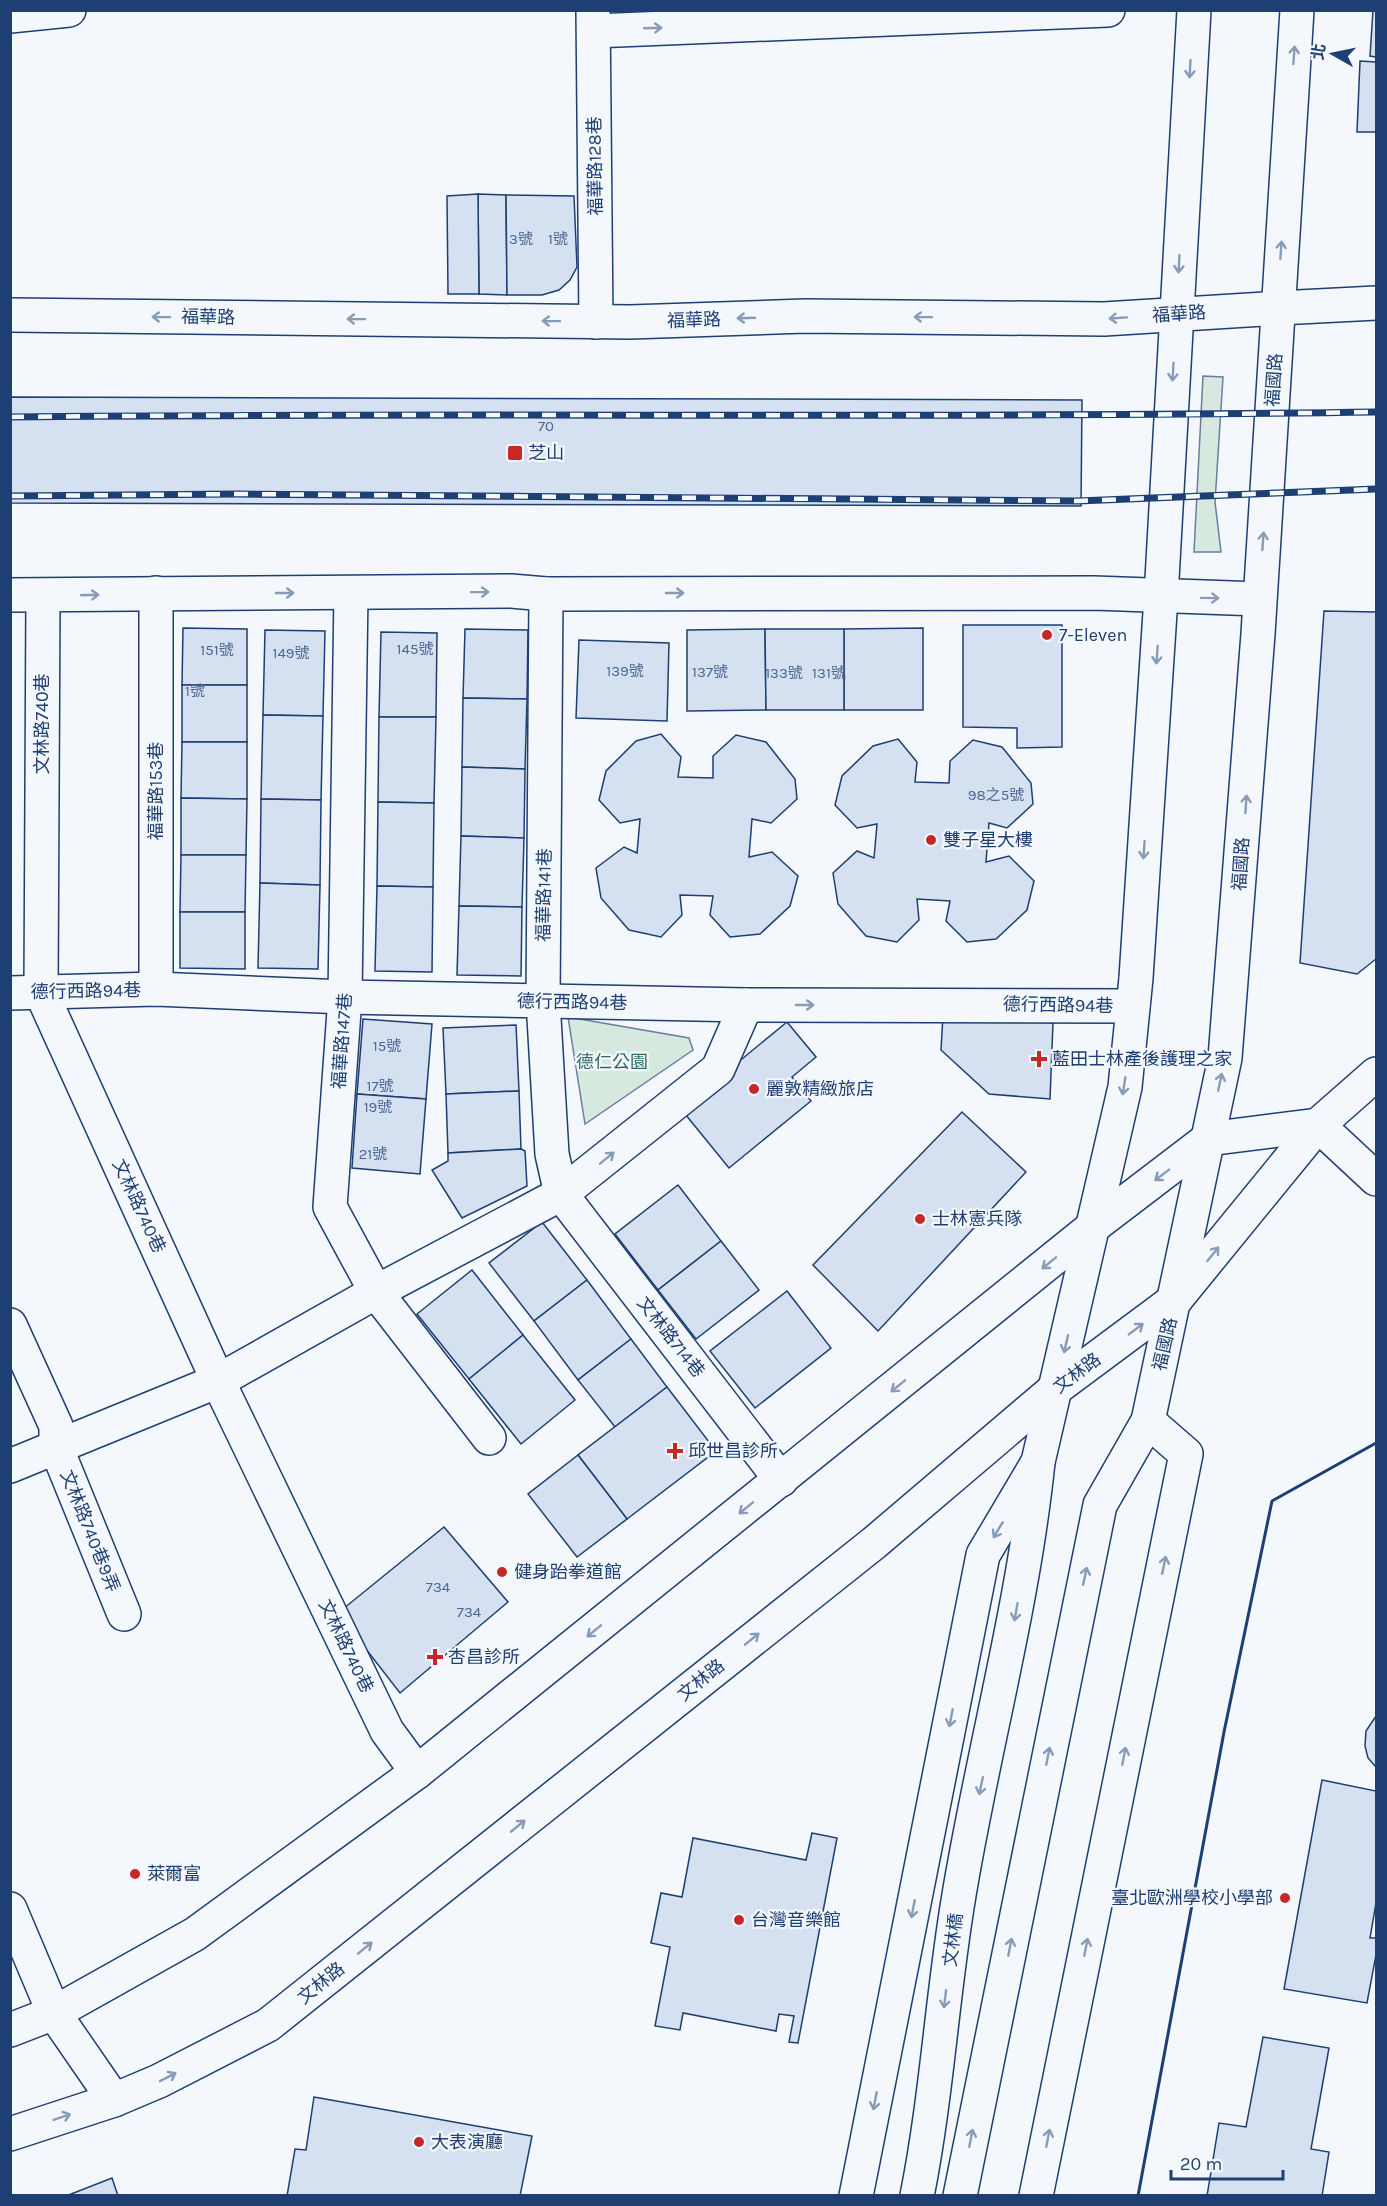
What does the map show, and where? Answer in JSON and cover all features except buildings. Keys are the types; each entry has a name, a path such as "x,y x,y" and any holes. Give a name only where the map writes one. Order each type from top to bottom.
{"street":[{"path":"10,16 69,10"},
{"path":"594,20 1108,10"},
{"path":"856,2196 983,1555 1038,1462 1125,1087 1133,1006 1161,597 1194,10"},
{"name":"福國路","path":"960,2196 1100,1505 1148,1421 1176,1299 1225,1058 1279,308 1297,10"},
{"name":"福華路128巷","path":"594,20 596,322"},
{"name":"福華路","path":"10,315 596,322 805,316 1104,319 1377,303"},
{"path":"10,596 156,593 1094,592 1161,597 1259,599"},
{"name":"福華路153巷","path":"156,593 156,989"},
{"name":"福華路147巷","path":"351,593 345,997 330,1207 376,1292 489,1438"},
{"name":"福華路141巷","path":"546,594 543,1001 552,1154 561,1194"},
{"name":"文林路740巷","path":"43,596 26,992 387,1731 417,1772"},
{"name":"德行西路94巷","path":"26,992 156,989 345,997 746,1005 1133,1006"},
{"name":"文林路740巷9弄","path":"10,1466 218,1381 376,1292 561,1194 718,1069 746,1005"},
{"name":"文林路","path":"10,2134 114,2100 159,2082 268,2025 874,1543 1055,1389 1176,1299 1318,1125 1377,1074"},
{"path":"10,2030 54,2013 195,1934 417,1772 1094,1226 1208,1139 1318,1125 1377,1179"},
{"name":"文林路714巷","path":"561,1194 781,1480"},
{"name":"文林路740巷9弄","path":"10,1325 56,1426 56,1447 124,1614"},
{"path":"1036,2196 1186,1454 1148,1421"},
{"name":"文林橋","path":"917,2196 926,2151 959,1894 1002,1688 1032,1520 1038,1462"},
{"path":"10,1909 54,2013 114,2100"}],"green space":[{"path":"1203,376 1223,377 1215,502 1221,552 1194,552"},
{"name":"德仁公園","path":"568,1017 689,1038 693,1050 585,1124"}],"railway":[{"path":"10,417 1376,412"},
{"path":"10,496 238,494 1078,501 1376,489"}],"wall":[{"path":"1138,2196 1224,1732 1272,1501 1376,1443"}],"place":[{"name":"芝山","path":"515,453"},
{"name":"7-Eleven","path":"1047,635"},
{"name":"雙子星大樓","path":"931,840"},
{"name":"藍田士林產後護理之家","path":"1039,1059"},
{"name":"麗敦精緻旅店","path":"754,1089"},
{"name":"士林憲兵隊","path":"920,1219"},
{"name":"邱世昌診所","path":"675,1451"},
{"name":"健身跆拳道館","path":"502,1572"},
{"name":"杏昌診所","path":"435,1657"},
{"name":"萊爾富","path":"135,1874"},
{"name":"臺北歐洲學校小學部","path":"1285,1898"},
{"name":"台灣音樂館","path":"739,1920"},
{"name":"大表演廳","path":"419,2142"}]}
